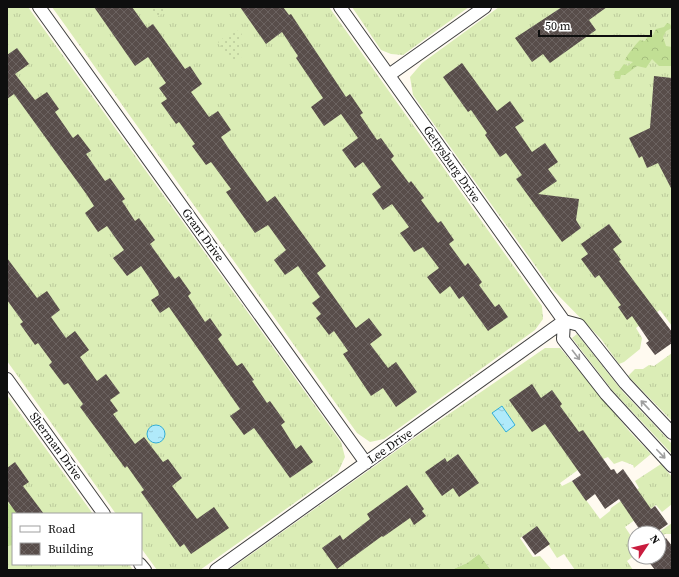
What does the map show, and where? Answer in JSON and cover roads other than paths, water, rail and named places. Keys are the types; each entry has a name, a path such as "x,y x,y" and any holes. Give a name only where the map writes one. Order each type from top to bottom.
{"street":[{"name":"Grant Drive","path":"39,7 366,463"},
{"name":"Gettysburg Drive","path":"340,7 564,321"},
{"path":"389,75 484,7"},
{"name":"Lee Drive","path":"216,570 564,321"},
{"path":"672,433 625,383 579,325 564,321 563,339 606,394 672,466"},
{"name":"Sherman Drive","path":"7,379 103,513"}],"water":[{"path":"502,406 515,425 506,432 492,413"},
{"path":"156,425 162,428 165,434 162,440 156,443 150,440 147,434 150,428"}]}
